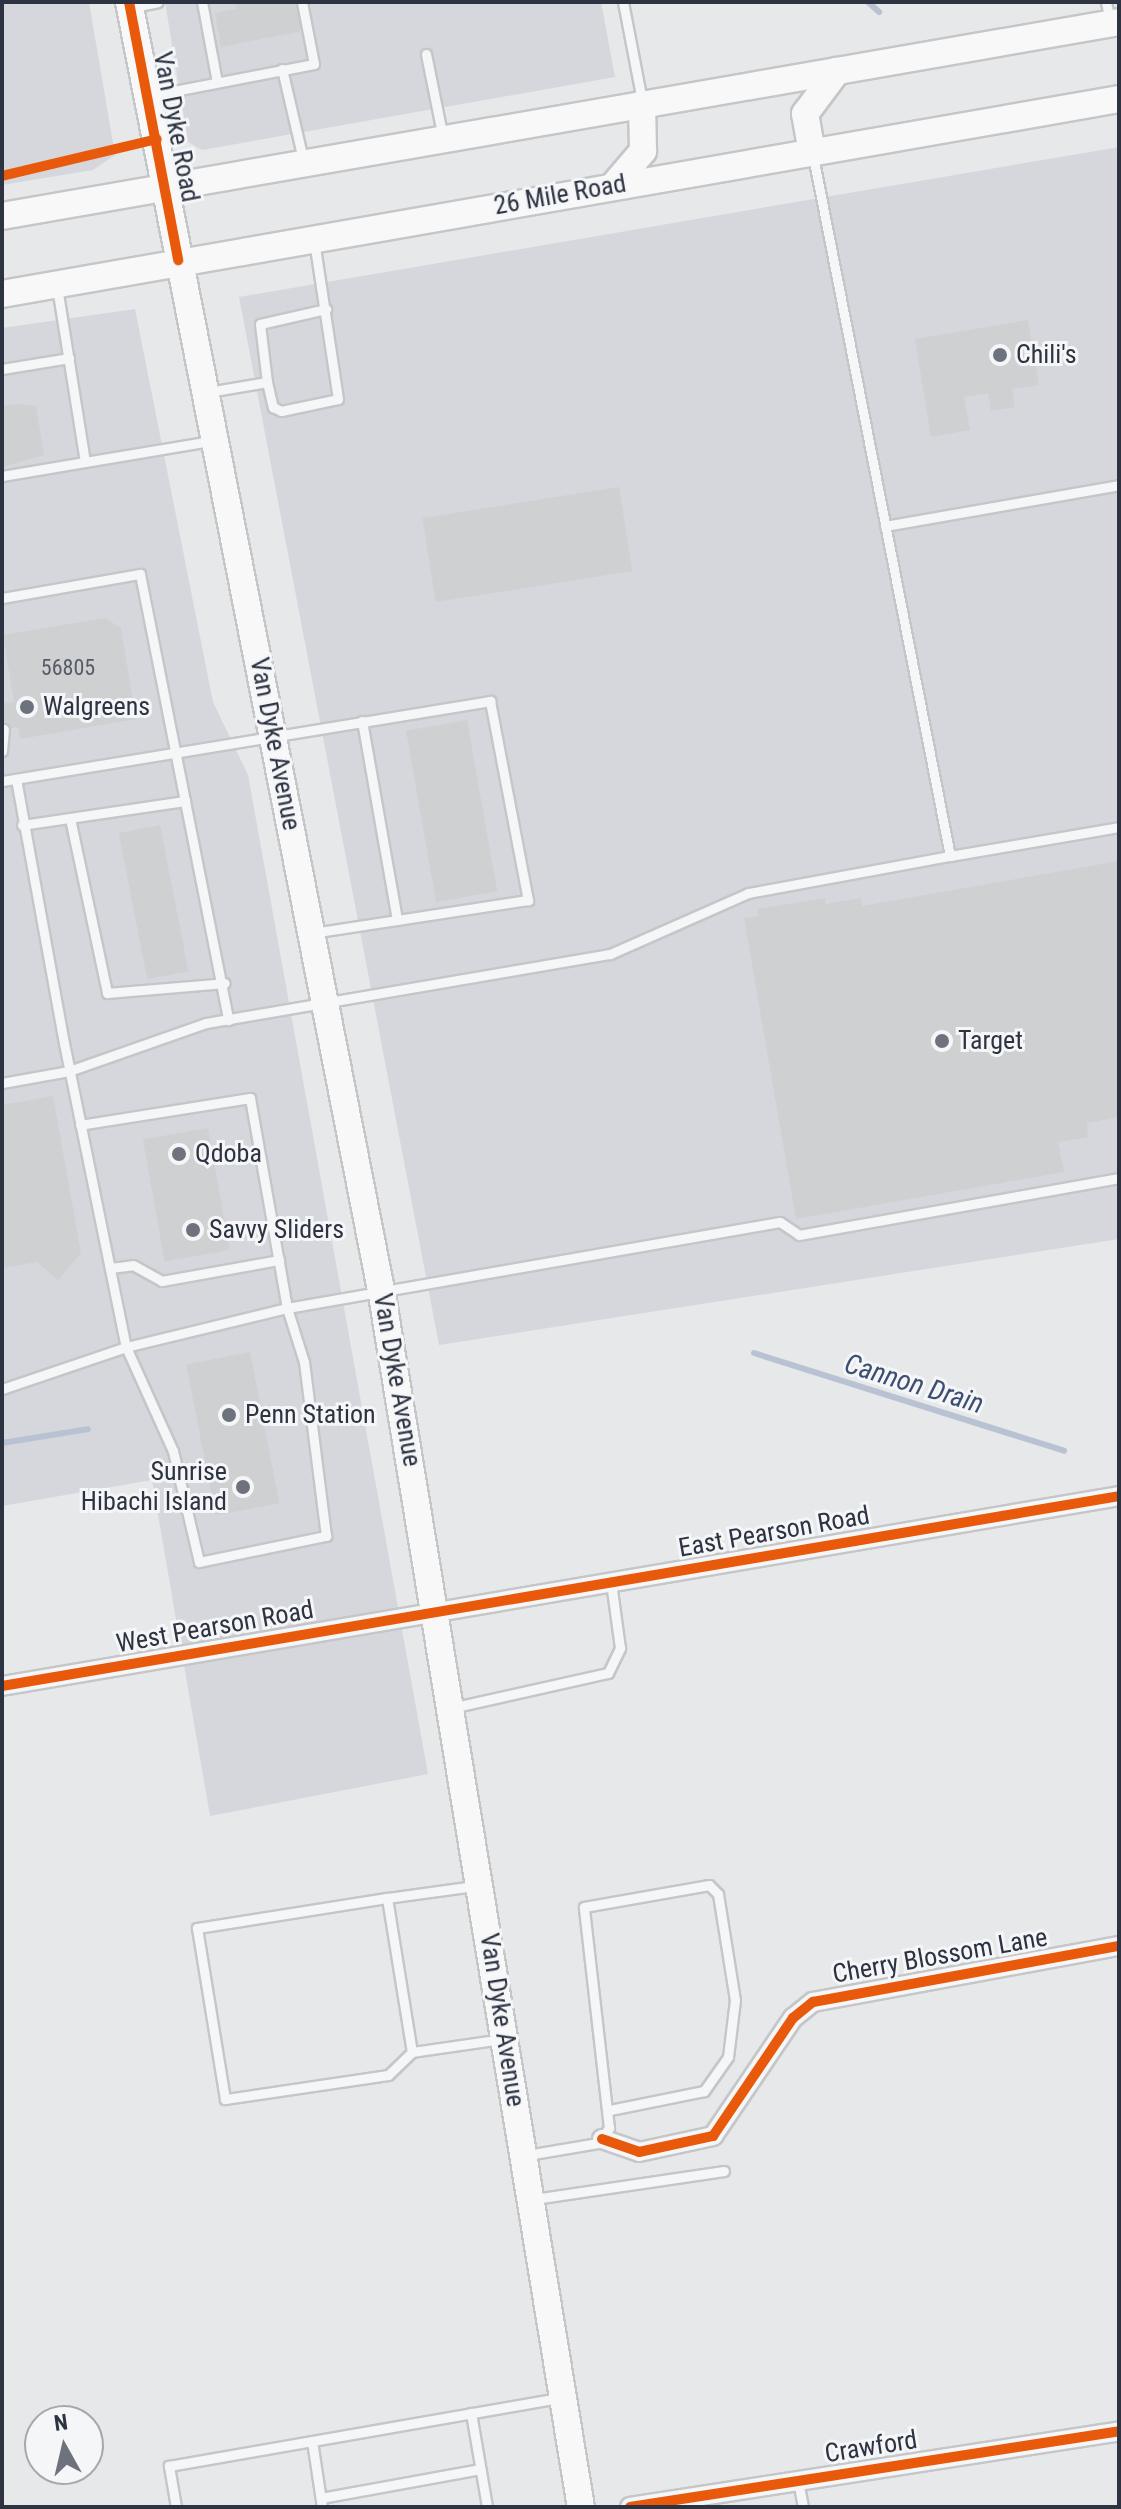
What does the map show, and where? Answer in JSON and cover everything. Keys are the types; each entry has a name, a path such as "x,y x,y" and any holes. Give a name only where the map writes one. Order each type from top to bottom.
{"main road":[{"name":"Van Dyke Road","path":"130,5 178,260"},
{"path":"2,216 166,185 837,71 1112,16"},
{"path":"812,153 805,114 837,71"},
{"name":"26 Mile Road","path":"2,294 178,260 1119,99"},
{"path":"614,185 643,151 642,104"},
{"name":"Van Dyke Avenue","path":"178,260 382,1295 581,2507"}],"street":[{"name":"East Pearson Road","path":"436,1612 1119,1496"},
{"name":"West Pearson Road","path":"2,1686 436,1612"},
{"name":"Cherry Blossom Lane","path":"602,2139 639,2152 713,2136 793,2018 813,2002 1119,1946"},
{"name":"Crawford","path":"630,2507 1119,2431"}],"lane":[{"path":"130,5 158,2"},
{"path":"202,2 217,82"},
{"path":"148,96 314,64 302,2"},
{"path":"623,2 642,104"},
{"path":"426,54 443,138"},
{"path":"282,69 303,162"},
{"path":"812,153 950,856"},
{"path":"314,237 326,309 338,399 281,411 273,407 260,324 326,309"},
{"path":"56,285 85,462"},
{"path":"2,369 69,358"},
{"path":"205,393 267,382"},
{"path":"2,476 214,440"},
{"path":"885,526 1119,485"},
{"path":"2,598 140,574 172,751 225,983 228,1020"},
{"path":"2,781 490,701 528,900 313,933"},
{"path":"362,721 397,920"},
{"path":"2,751 4,729"},
{"path":"16,779 69,1071 80,1125 110,1268 126,1347 173,1451 199,1562 326,1536 304,1362 287,1308 250,1098 80,1125"},
{"path":"22,825 71,823 185,801"},
{"path":"71,823 107,993 225,983"},
{"path":"2,1083 69,1071 228,1020 327,1006 610,954 748,893 1119,827"},
{"path":"2,1389 126,1347 287,1308 382,1295 780,1222 799,1235 1119,1178"},
{"path":"110,1268 133,1265 162,1281 279,1260"},
{"path":"451,1708 608,1673 620,1648 611,1582"},
{"path":"480,1885 197,1928 225,2099 388,2075 412,2052 505,2039"},
{"path":"524,2155 602,2139 610,2110 581,1912 595,1903 709,1885 718,1894 735,2000 728,2057 704,2091 610,2110"},
{"path":"387,1898 412,2052"},
{"path":"531,2199 724,2171"},
{"path":"176,2507 169,2466 563,2397"},
{"path":"471,2413 487,2507"},
{"path":"312,2441 322,2502 480,2469"},
{"path":"798,2481 803,2507"}],"shaded area":[{"path":"2,2 89,2 115,155 93,170 2,185"},
{"path":"165,2 601,2 615,77 202,150 188,142"},
{"path":"1119,147 1119,1239 439,1345 239,297"},
{"path":"135,309 213,702 248,775 428,1774 210,1816 152,1480 2,1506 2,328"}],"building":[{"path":"235,2 296,2 302,31 221,47 215,13 236,9"},
{"path":"1028,320 1039,385 1012,389 1015,407 991,411 988,393 964,397 970,430 931,437 915,339"},
{"path":"2,406 36,406 44,455 2,467"},
{"path":"619,487 632,571 436,602 422,518"},
{"name":"Walgreens","path":"105,618 121,628 136,719 20,739 18,727 2,730 2,704 14,702 3,635"},
{"path":"467,720 497,891 436,902 406,731"},
{"path":"160,825 188,971 147,979 119,833"},
{"name":"Target","path":"1119,861 1119,1117 1087,1123 1088,1137 1058,1142 1064,1172 796,1219 744,918 759,916 757,909 825,898 826,904 861,898 862,906"},
{"path":"53,1096 81,1253 58,1280 37,1262 2,1268 2,1105"},
{"path":"208,1128 230,1250 165,1262 143,1139"},
{"path":"250,1352 279,1503 216,1516 186,1364"}],"waterway":[{"path":"868,2 879,12"},
{"name":"Cannon Drain","path":"754,1353 1064,1451"},
{"name":"Cannon Drain","path":"2,1443 88,1429"}],"cycle path":[{"path":"129,2 178,260"},
{"path":"2,176 157,139"},
{"path":"2,1686 1119,1496"},
{"path":"602,2139 639,2152 713,2136 793,2018 813,2002 1119,1946"},
{"path":"630,2507 1119,2431"}],"place":[{"name":"Chili's","path":"1000,355"},
{"name":"Walgreens","path":"27,707"},
{"name":"Target","path":"942,1041"},
{"name":"Qdoba","path":"179,1154"},
{"name":"Savvy Sliders","path":"193,1230"},
{"name":"Penn Station","path":"229,1415"},
{"name":"Sunrise Hibachi Island","path":"243,1487"}]}
